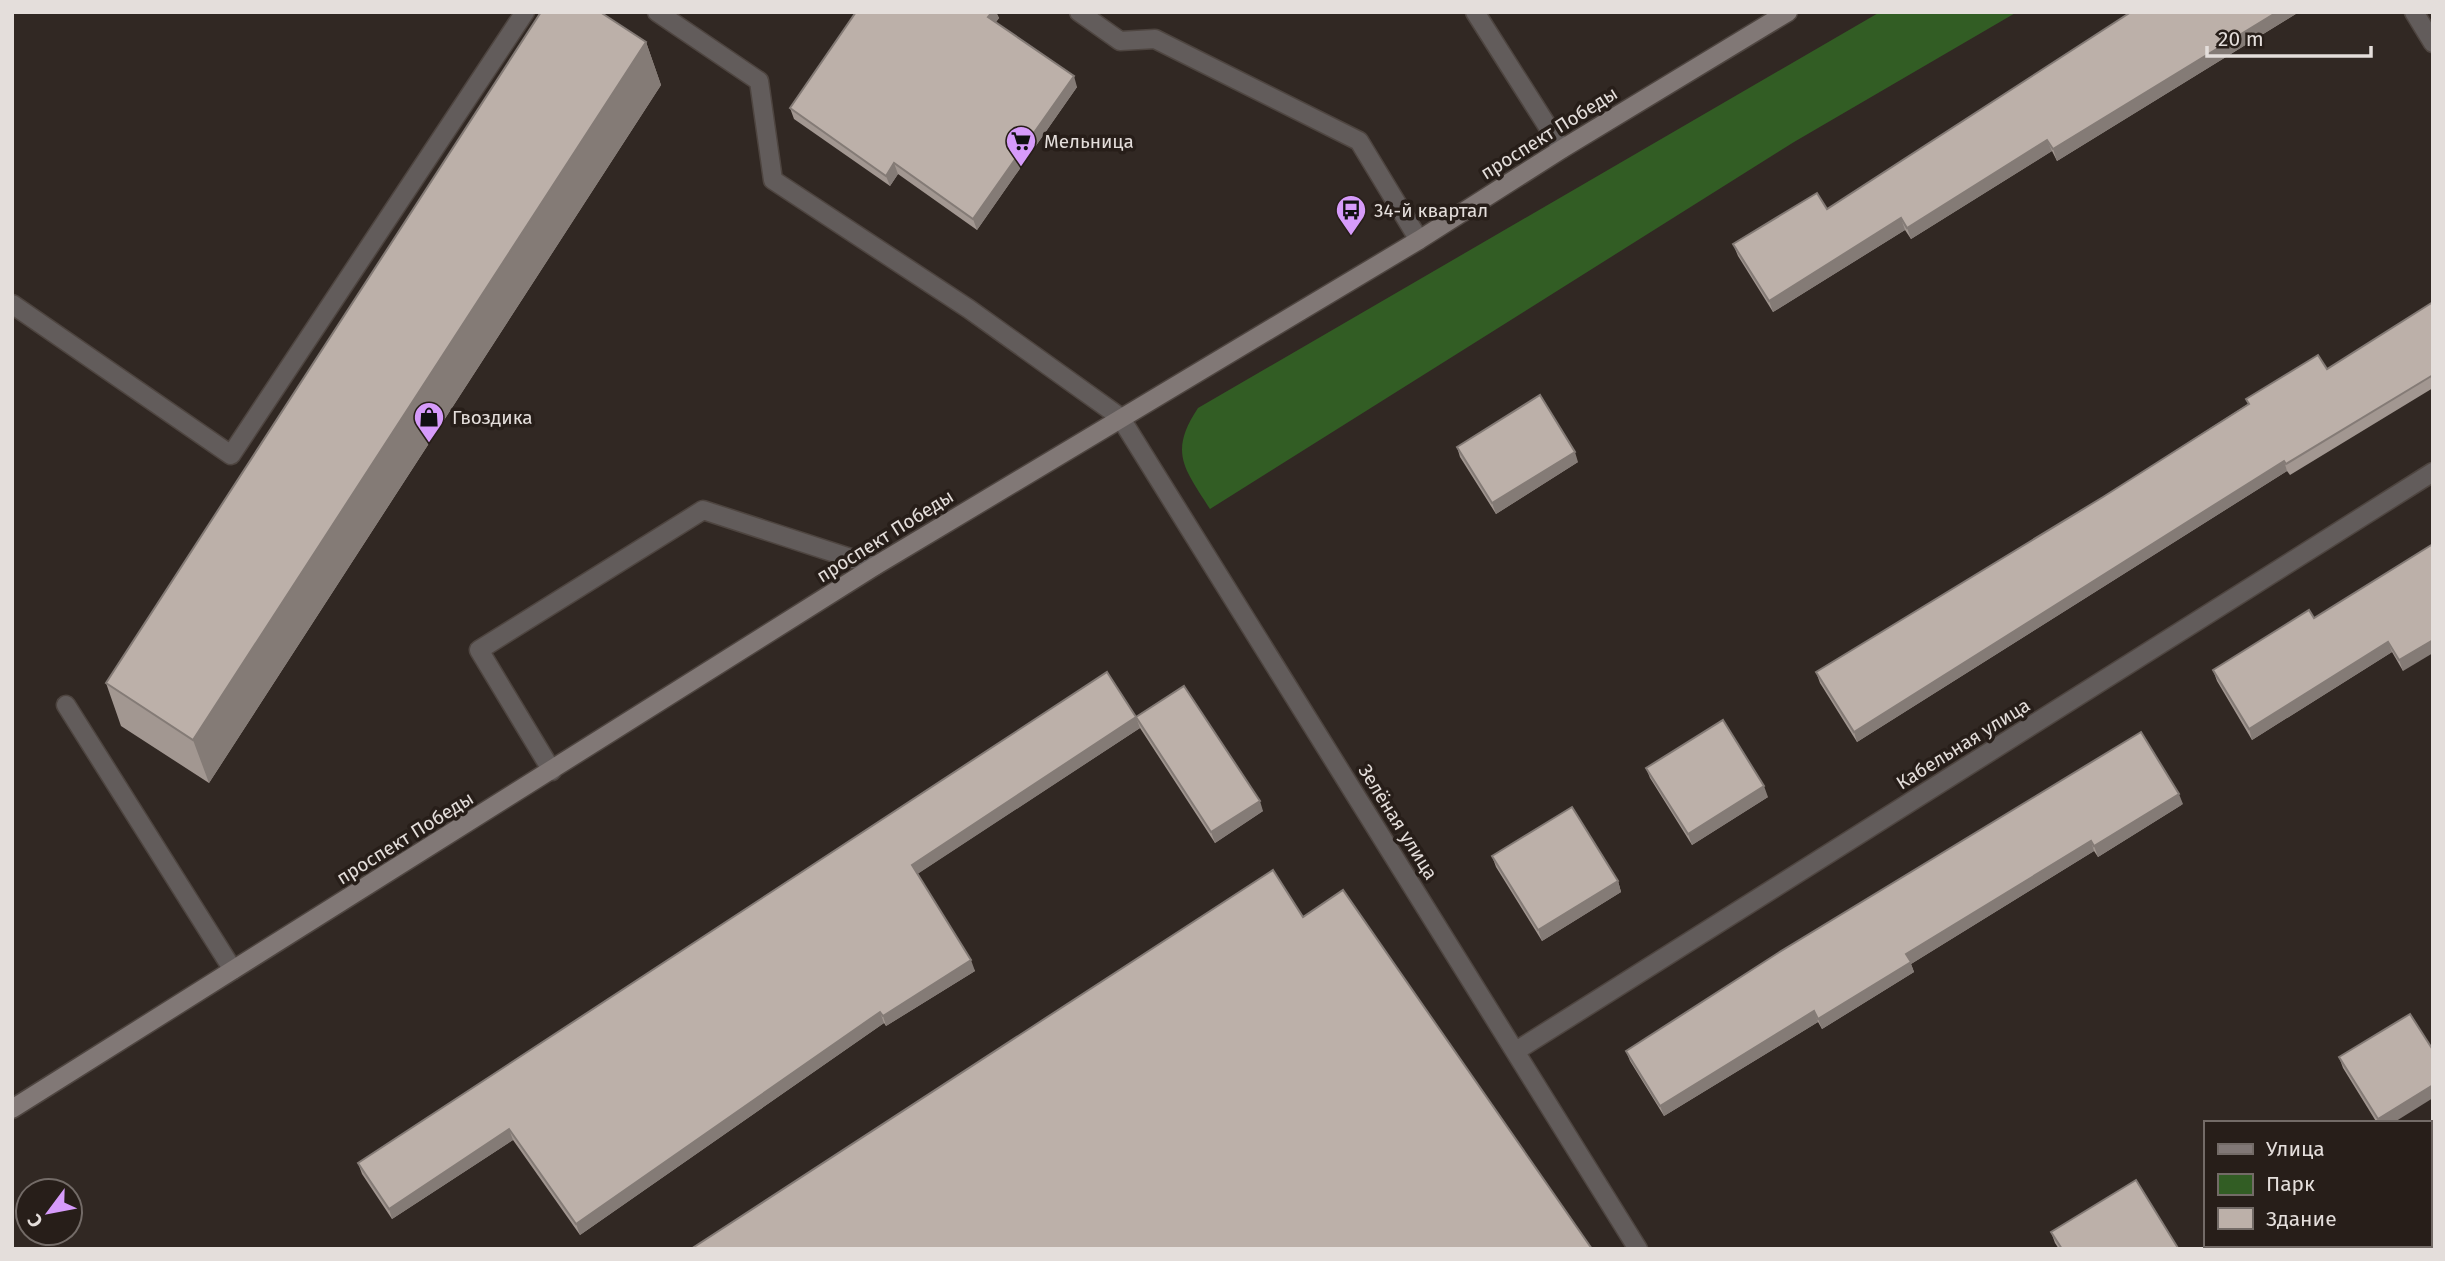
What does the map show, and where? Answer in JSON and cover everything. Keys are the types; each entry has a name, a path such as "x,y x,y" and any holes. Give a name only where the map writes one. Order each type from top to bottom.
{"street":[{"path":"12,304 231,455 525,12"},
{"path":"657,12 759,81 773,180 969,309 1120,417"},
{"path":"1079,12 1120,41 1155,39 1359,141 1419,240"},
{"path":"1475,12 1562,149"},
{"name":"проспект Победы","path":"12,1109 162,1018 233,970 875,566 1419,240 1562,149 1788,12"},
{"path":"2414,12 2433,43"},
{"name":"Зелёная улица","path":"1120,417 1639,1249"},
{"name":"Кабельная улица","path":"1516,1051 2433,472"},
{"path":"552,771 479,650 703,510 875,566"},
{"path":"66,705 233,970"}],"green space":[{"path":"1880,12 2017,12 1794,142 1210,509 1193,483 1183,460 1184,437 1198,408"}],"building":[{"path":"541,12 600,12 646,42 193,740 106,683"},
{"path":"856,12 992,12 988,17 1074,76 973,219 894,163 886,176 790,108"},
{"path":"2131,12 2277,12 2053,149 2047,140 1907,228 1901,218 1769,301 1733,244 1817,193 1827,209"},
{"path":"2433,302 2433,375 2286,464 2284,461 1854,732 1816,672 2103,497 2249,404 2246,399 2318,355 2327,369"},
{"path":"1540,395 1575,452 1492,503 1457,447"},
{"path":"2433,544 2433,640 2399,660 2388,642 2249,729 2213,670 2309,610 2314,618"},
{"path":"1107,672 1136,717 912,865 971,960 883,1016 880,1012 576,1224 509,1129 389,1209 358,1163"},
{"path":"1184,686 1260,801 1211,832 1136,717"},
{"path":"1723,720 1764,786 1688,834 1646,768"},
{"path":"2141,732 2179,794 2094,846 2091,841 1906,954 1911,962 1818,1019 1814,1011 1660,1106 1626,1051 1778,953"},
{"path":"1572,807 1618,881 1538,930 1492,856"},
{"path":"1273,870 1303,917 1343,890 1592,1249 691,1249"},
{"path":"2410,1014 2433,1050 2433,1085 2378,1119 2339,1057"},
{"path":"2136,1180 2178,1248 2062,1249 2051,1232"}],"place":[{"name":"Мельница","path":"1021,168"},
{"name":"34-й квартал","path":"1351,237"},
{"name":"Гвоздика","path":"429,444"}]}
